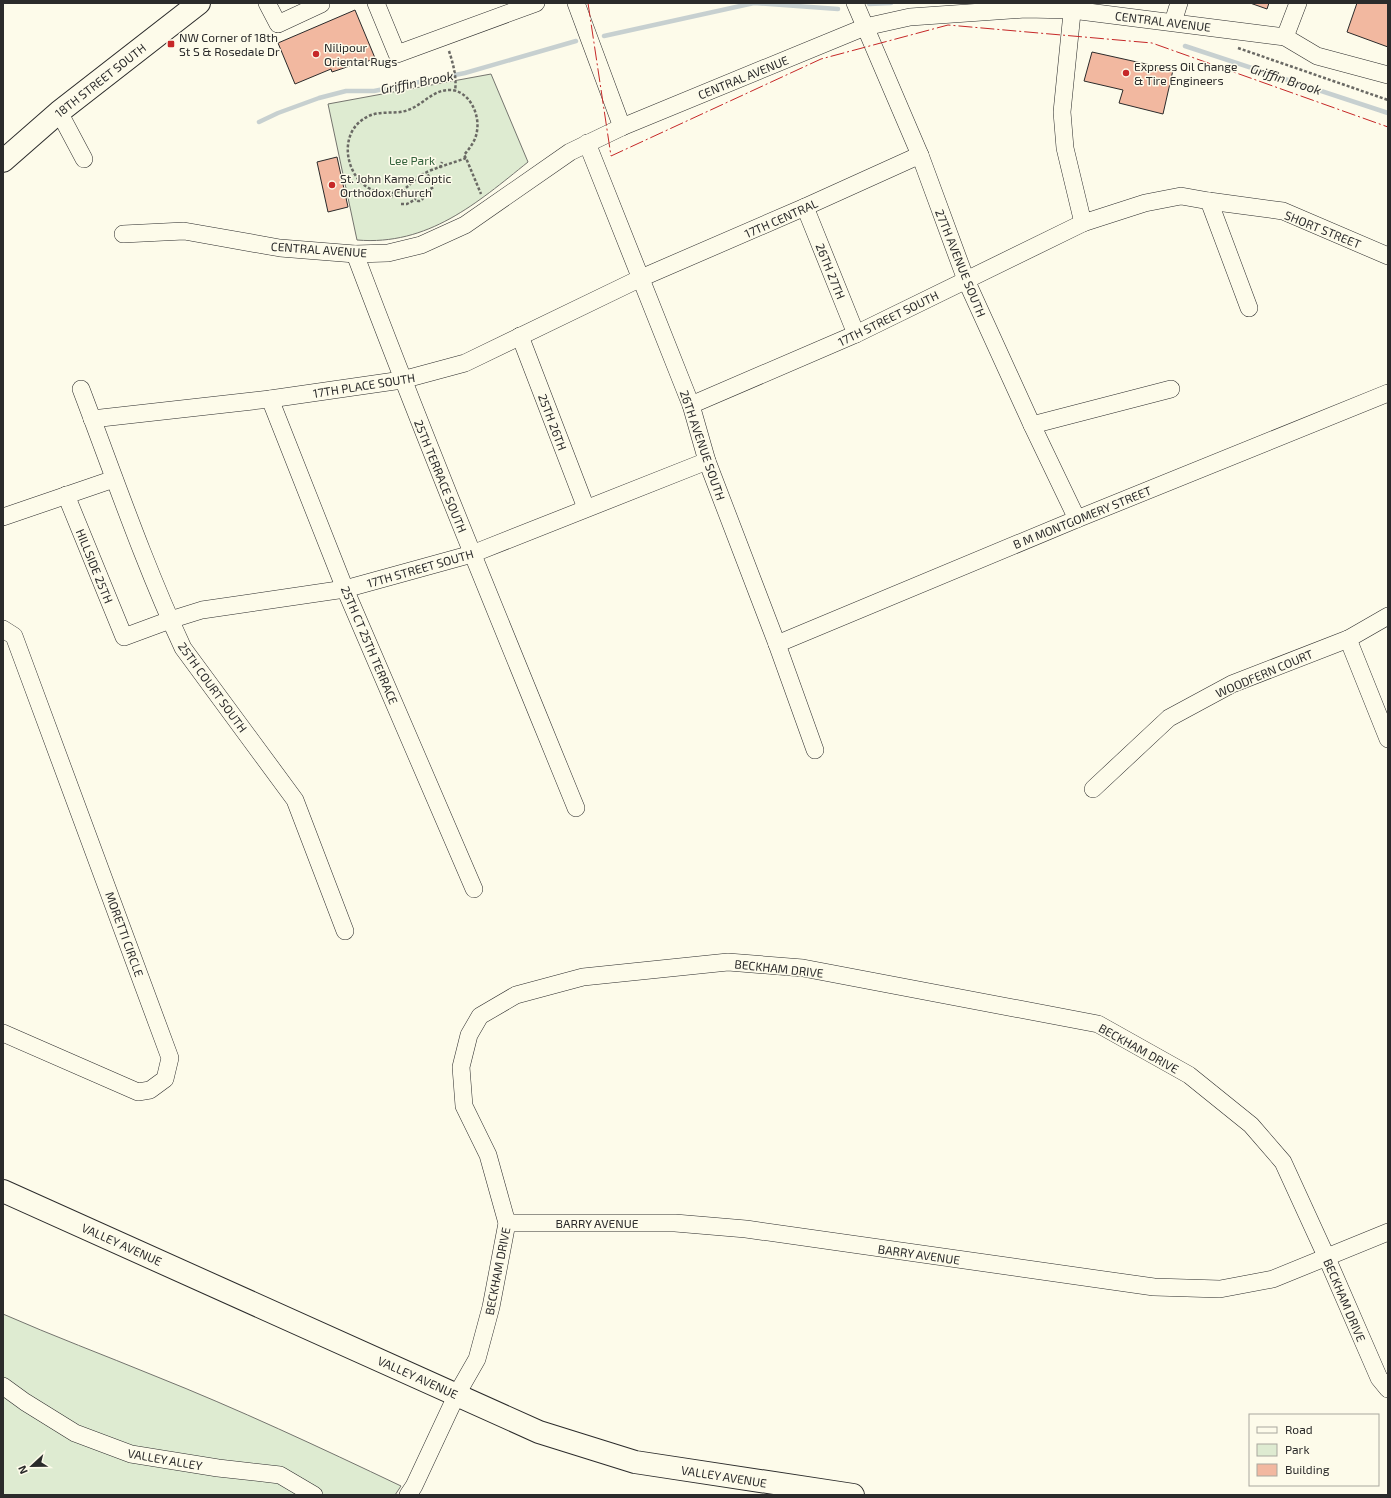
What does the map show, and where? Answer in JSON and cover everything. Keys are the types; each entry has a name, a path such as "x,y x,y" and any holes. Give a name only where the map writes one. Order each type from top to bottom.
{"main road":[{"name":"18TH STREET SOUTH","path":"3,162 58,112 199,3"},
{"name":"VALLEY AVENUE","path":"3,1191 539,1432 635,1462 853,1495"}],"street":[{"path":"267,3 278,24 322,4 321,3"},
{"path":"376,3 396,54 536,3"},
{"path":"576,3 622,127"},
{"name":"27TH AVENUE SOUTH","path":"855,3 920,155 966,280 1032,425 1077,519"},
{"path":"1174,22 1180,3"},
{"path":"1285,37 1298,3"},
{"path":"1072,7 1062,112 1065,148 1082,223"},
{"name":"CENTRAL AVENUE","path":"122,234 184,231 280,248 355,254 388,253 421,245 465,225 570,152 587,143 622,127 865,27 910,17 1072,7 1109,9 1174,22 1285,37 1317,56 1388,76"},
{"path":"58,112 84,159"},
{"name":"26TH AVENUE SOUTH","path":"587,143 691,406 706,461 777,644 814,750"},
{"name":"17TH CENTRAL","path":"641,278 920,155"},
{"name":"SHORT STREET","path":"1082,223 1145,203 1181,196 1283,211 1388,256"},
{"path":"1209,201 1249,308"},
{"name":"26TH 27TH","path":"805,207 856,334"},
{"name":"17TH STREET SOUTH","path":"691,406 856,334 1082,223"},
{"name":"25TH TERRACE SOUTH","path":"355,254 402,380 576,808"},
{"name":"17TH PLACE SOUTH","path":"92,418 270,399 402,380 465,363 641,278"},
{"name":"25TH 26TH","path":"520,336 586,508"},
{"name":"25TH COURT SOUTH","path":"81,389 114,479 170,620 183,648 295,800 345,930"},
{"path":"1032,425 1171,389"},
{"name":"B M MONTGOMERY STREET","path":"777,644 1077,519 1388,393"},
{"name":"25TH CT 25TH TERRACE","path":"270,399 345,589 474,889"},
{"name":"17TH STREET SOUTH","path":"124,637 202,610 345,589 472,554 706,461"},
{"path":"3,517 114,479"},
{"name":"HILLSIDE 25TH","path":"66,495 124,637"},
{"name":"WOODFERN COURT","path":"1093,790 1169,718 1232,684 1348,639 1388,616"},
{"name":"MORETTI CIRCLE","path":"3,628 14,636 170,1058 165,1079 150,1090 138,1092 3,1033"},
{"path":"1348,639 1388,739"},
{"name":"BECKHAM DRIVE","path":"411,1490 457,1394 477,1359 491,1307 506,1223 488,1155 464,1106 461,1067 469,1035 480,1016 516,995 583,977 728,962 803,968 1098,1024 1189,1076 1251,1125 1283,1162 1379,1378 1388,1389"},
{"name":"BARRY AVENUE","path":"506,1223 674,1223 746,1229 1154,1287 1220,1289 1273,1279 1326,1256 1388,1232"},
{"name":"VALLEY ALLEY","path":"3,1386 25,1402 75,1433 131,1454 218,1468 280,1475 314,1495"}],"path":[{"path":"1232,47 1292,66 1388,100"},
{"path":"452,62 456,86 455,91"},
{"path":"466,158 423,174 404,190 386,193 376,192 362,184 353,172 348,153 351,133 360,120 375,113 408,110 420,105 436,92 444,90 455,91 464,94 477,116 478,130 475,140 464,155 466,158 482,197"},
{"path":"455,158 459,160"},
{"path":"439,168 442,162"},
{"path":"401,204 407,204 416,199 421,201 426,191 434,187 427,173"},
{"path":"391,198 392,193"}],"green space":[{"name":"Lee Park","path":"491,74 528,162 470,206 450,219 429,229 406,236 383,240 357,240 328,104"},
{"path":"3,1314 248,1415 401,1486 395,1495 3,1495"}],"building":[{"path":"1250,3 1269,3 1267,9"},
{"path":"1357,3 1388,3 1388,47 1347,32"},
{"path":"355,10 375,58 357,66 356,64 332,72 331,69 295,84 278,43"},
{"path":"1092,52 1173,70 1163,114 1119,103 1123,90 1084,81"},
{"name":"St. John Kame Coptic Orthodox Church","path":"337,157 348,207 328,212 317,162"}],"waterway":[{"name":"Griffin Brook","path":"604,36 754,3 838,9"},
{"name":"Griffin Brook","path":"869,4 891,3"},
{"name":"Griffin Brook","path":"259,122 278,113 319,98 346,91 374,91 465,73 576,41"},
{"name":"Griffin Brook","path":"1185,46 1388,113"}],"power":[{"path":"588,3 611,156 821,59 948,25 1152,43 1388,127"}],"place":[{"name":"NW Corner of 18th St S & Rosedale Dr","path":"171,44"},
{"name":"Nilipour Oriental Rugs","path":"316,54"},
{"name":"Express Oil Change & Tire Engineers","path":"1126,73"},
{"name":"St. John Kame Coptic Orthodox Church","path":"332,185"}]}
